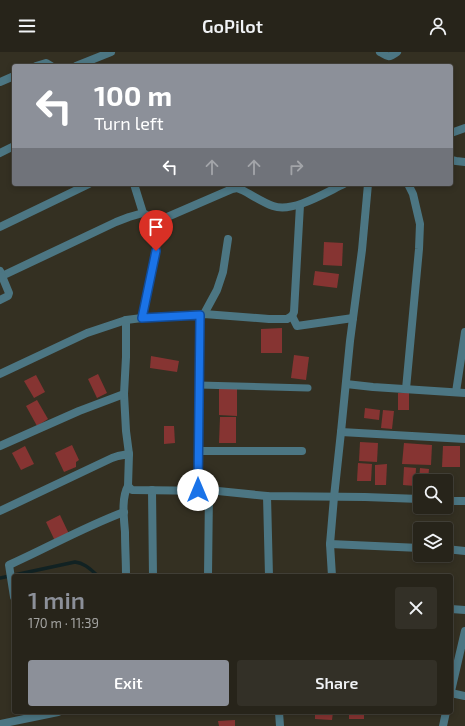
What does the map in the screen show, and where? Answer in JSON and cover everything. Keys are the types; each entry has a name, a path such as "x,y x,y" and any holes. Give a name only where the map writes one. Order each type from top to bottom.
{"street":[{"path":"81,64 111,52"},
{"path":"380,52 386,56 390,56 397,52"},
{"path":"0,82 12,77"},
{"path":"453,132 465,128"},
{"path":"0,153 12,147"},
{"path":"453,161 465,162"},
{"path":"0,227 85,186"},
{"path":"135,186 143,213"},
{"path":"158,221 237,188 274,206 285,208 300,205 340,186"},
{"path":"332,574 330,544 334,498 368,186"},
{"path":"406,389 420,224 413,194 409,186"},
{"path":"0,374 87,333 126,320 202,314 287,319 292,316 294,312 300,205"},
{"path":"0,300 8,296 9,293 1,274 129,217 143,213 158,221"},
{"path":"142,318 156,251 158,221"},
{"path":"198,490 199,385 202,314 217,290 223,272 228,239"},
{"path":"292,316 297,326 353,318"},
{"path":"126,320 124,394 128,454 128,486 125,490 124,512 126,574"},
{"path":"456,392 465,334"},
{"path":"346,384 465,393"},
{"path":"0,446 79,411 124,394"},
{"path":"341,432 465,439"},
{"path":"199,451 302,451"},
{"path":"0,511 112,458 128,454"},
{"path":"128,486 132,490 198,490 267,496 334,498 365,497 413,500"},
{"path":"152,490 153,574"},
{"path":"208,491 208,574"},
{"path":"267,496 269,574"},
{"path":"453,500 465,501"},
{"path":"0,568 9,568 86,528 124,512"},
{"path":"330,544 413,548"},
{"path":"453,550 465,551"},
{"path":"9,568 12,584"},
{"path":"453,609 465,610"},
{"path":"453,683 465,631"},
{"path":"453,693 465,696"},
{"path":"0,724 35,714 37,726"},
{"path":"279,714 280,726"},
{"path":"443,726 446,714"}],"lane":[{"path":"199,385 308,388"}],"building":[{"path":"324,242 343,243 342,266 323,265"},
{"path":"315,271 339,274 337,288 313,285"},
{"path":"282,328 282,353 261,353 261,329"},
{"path":"294,355 309,357 306,380 291,378"},
{"path":"151,356 179,361 177,372 150,368"},
{"path":"98,374 107,393 97,398 88,379"},
{"path":"36,375 45,392 34,398 24,381"},
{"path":"219,389 237,389 237,416 219,415"},
{"path":"398,393 409,393 409,410 398,410"},
{"path":"37,400 48,419 37,426 26,406"},
{"path":"365,408 380,410 379,420 364,418"},
{"path":"383,410 394,411 392,429 381,428"},
{"path":"220,417 236,417 236,443 219,443"},
{"path":"164,426 174,426 175,443 164,444"},
{"path":"360,442 378,443 377,462 359,461"},
{"path":"404,443 432,445 431,465 402,464"},
{"path":"72,445 79,460 76,462 76,467 64,472 55,453"},
{"path":"25,446 34,464 21,470 12,453"},
{"path":"443,446 460,446 460,467 442,467"},
{"path":"358,463 372,464 371,481 357,481"},
{"path":"387,464 386,485 375,485 375,465"},
{"path":"404,467 416,468 416,474 413,474 413,486 403,485"},
{"path":"420,468 429,469 429,474 420,474"},
{"path":"60,515 69,534 55,541 46,522"},
{"path":"315,714 333,714 332,720 315,719"},
{"path":"349,714 364,714 364,719 349,719"},
{"path":"235,720 235,726 219,726 218,721"}],"waterway":[{"path":"19,574 75,562 85,565 96,574"},
{"path":"0,578 12,575"}],"route":[{"path":"156,251 142,318 200,315 198,490"}]}
